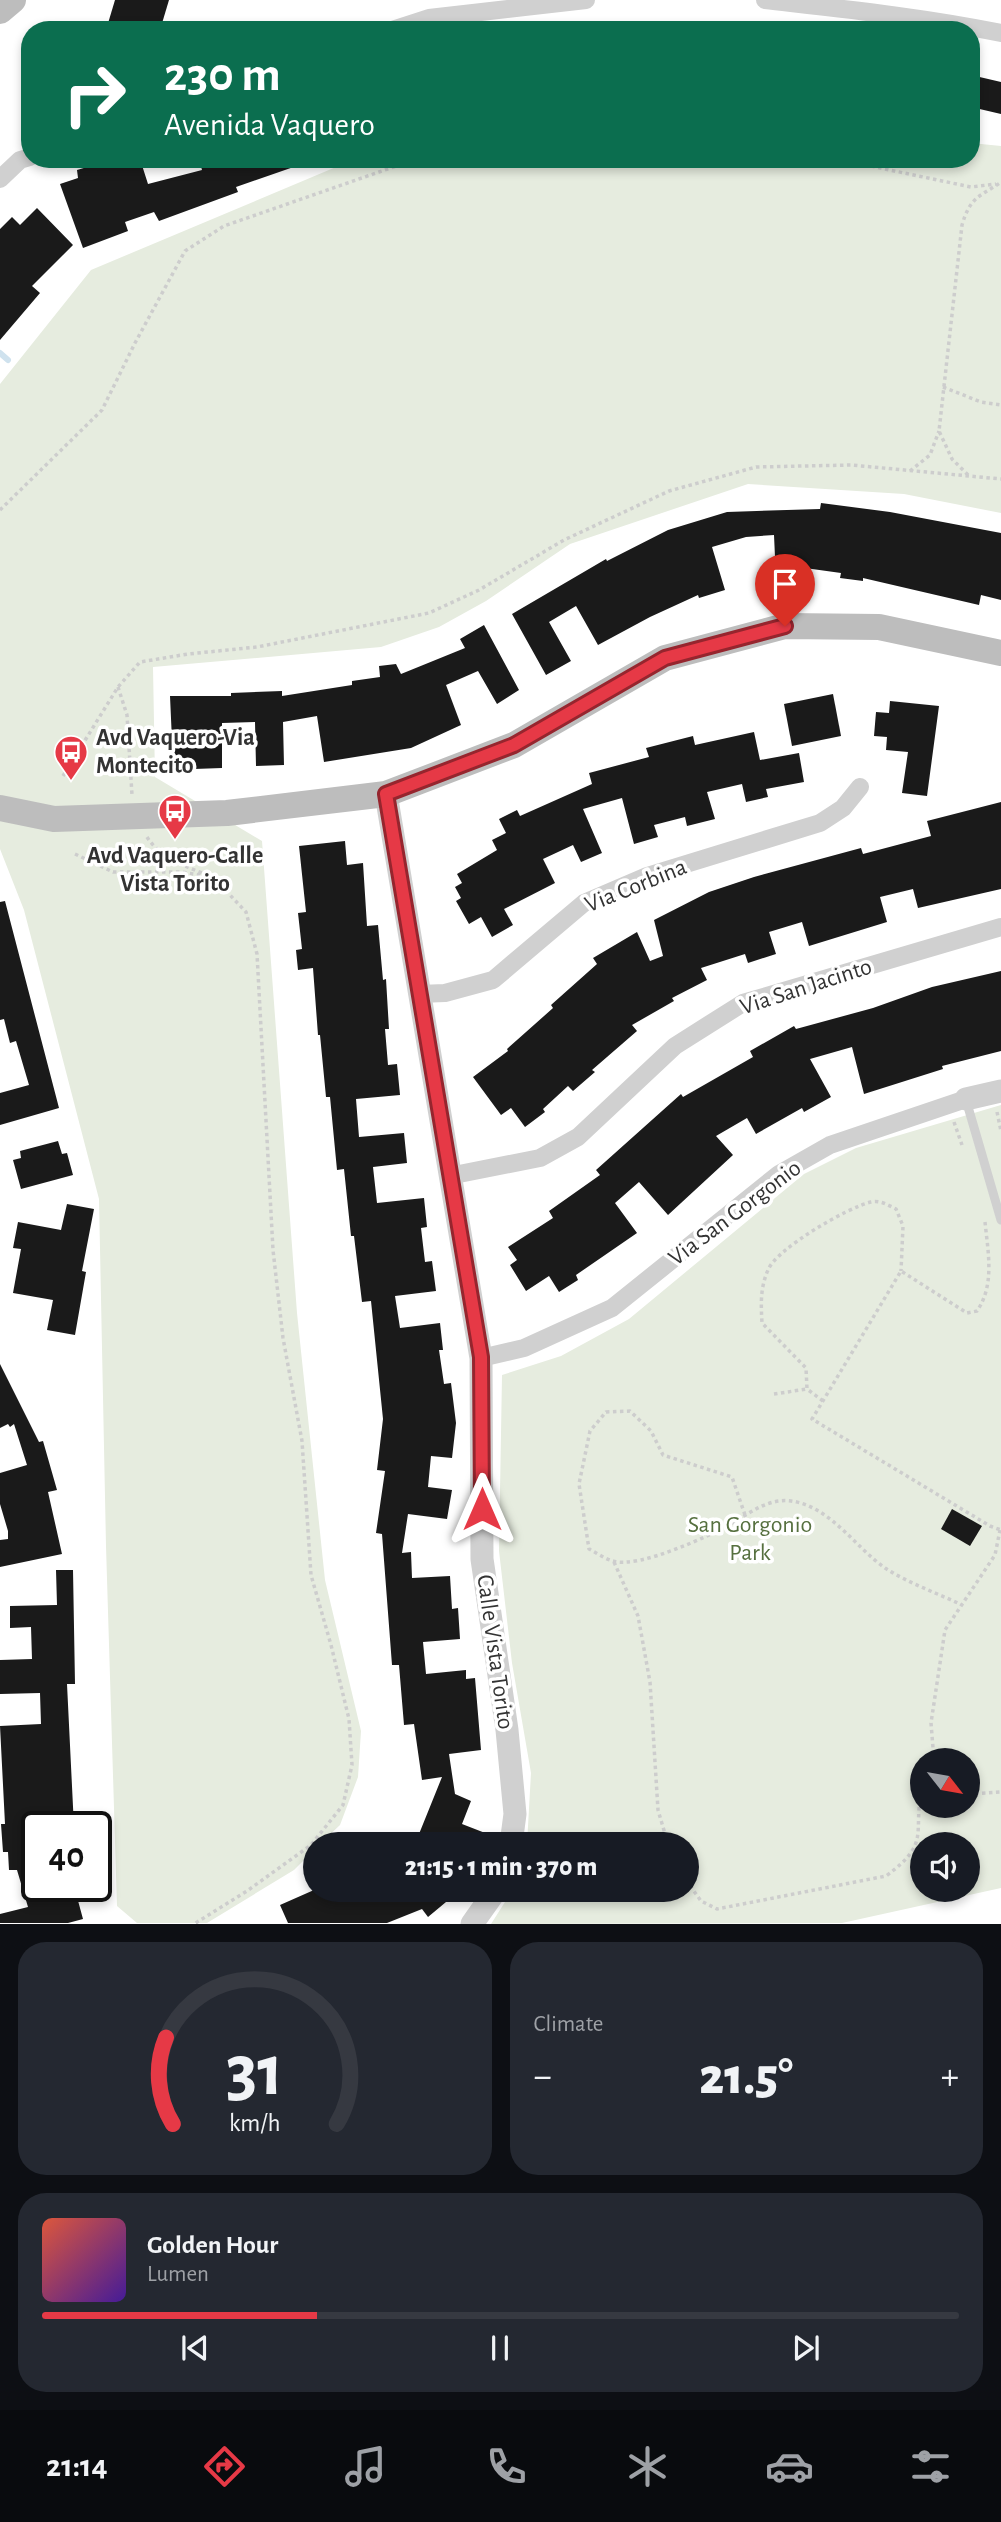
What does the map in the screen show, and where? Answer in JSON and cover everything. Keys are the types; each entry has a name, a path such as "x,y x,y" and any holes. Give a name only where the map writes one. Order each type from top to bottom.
{"main road":[{"path":"0,11 13,0"},
{"path":"0,808 54,819 227,813 386,794 514,745 665,658 785,626 879,628 1001,653"}],"street":[{"path":"420,21 586,0"},
{"path":"765,0 924,21"},
{"path":"980,30 1001,33"},
{"path":"0,178 21,160"},
{"name":"Via Corbina","path":"419,994 445,993 493,979 583,903 647,876 820,823 843,808 860,787"},
{"name":"Calle Vista Torito","path":"386,794 481,1357 482,1559 509,1754 515,1814 512,1832"},
{"name":"Via San Jacinto","path":"449,1176 540,1158 579,1136 675,1046 743,1003 1001,927"},
{"name":"Via San Gorgonio","path":"481,1357 524,1348 612,1308 779,1174 830,1145 957,1101 1001,1091"},
{"path":"472,1923 487,1902"}],"lane":[{"path":"957,1101 1001,1220"}],"path":[{"path":"0,510 102,410 185,251 224,226 391,168"},
{"path":"880,168 971,187 1000,183"},
{"path":"911,471 930,455 939,432 962,225 967,208 976,198 1000,183"},
{"path":"943,387 981,402 1001,405"},
{"path":"939,432 952,459 969,476"},
{"path":"63,776 118,687 139,662 257,647 429,612 479,590 564,540 669,491 757,467 850,465 1001,479"},
{"path":"75,854 113,873 181,872 213,877 246,912 257,954 273,1250 283,1338 302,1441 311,1575 349,1719 352,1765 343,1805 311,1845 247,1891 194,1923"},
{"path":"957,1101 964,1152"},
{"path":"807,1390 806,1368 762,1324 760,1297 768,1268 783,1251 829,1220 870,1202 880,1202 896,1209 902,1226 901,1271 812,1419 990,1526 1001,1530 995,1555 945,1630 931,1723 933,1748"},
{"path":"901,1271 967,1313 977,1311 984,1301 989,1273 985,1218"},
{"path":"774,1394 807,1390 823,1401"},
{"path":"745,1515 732,1477 663,1455 651,1431 630,1411 606,1412 590,1431 579,1484 589,1549 614,1562 630,1562 663,1554 712,1535 767,1503 791,1500 808,1506 845,1530 885,1567 962,1605"},
{"path":"614,1562 638,1616 650,1682 658,1810 664,1832"},
{"path":"980,1793 1001,1792"},
{"path":"699,1898 717,1909 886,1876 906,1861 918,1843 920,1818"}],"green space":[{"path":"980,144 1001,146 1001,513 904,494 748,484 570,544 486,601 439,627 381,647 153,667 155,777 262,841 297,1313 325,1580 361,1731 358,1777 340,1825 333,1832 303,1832 303,1861 294,1870 207,1923 137,1923 117,1906 99,1199 24,910 0,849 0,384 91,270 334,168 980,168"},
{"name":"San Gorgonio Park","path":"1001,1105 1001,1888 980,1893 980,1832 910,1832 910,1902 937,1902 842,1923 491,1924 505,1902 699,1902 699,1832 528,1832 531,1773 512,1663 499,1551 502,1375 561,1356 629,1319 804,1174 856,1148"}],"building":[{"path":"115,0 169,0 163,21 109,21"},
{"path":"980,77 1001,82 1001,114 980,109"},
{"path":"143,168 148,184 201,168 291,168 236,187 238,192 159,221 154,212 125,222 128,231 83,248 60,184 78,178 77,170"},
{"path":"37,208 73,245 32,286 40,293 0,340 0,229 12,217 20,225"},
{"path":"821,503 890,512 1001,533 1001,600 981,595 979,605 863,578 863,581 840,578 841,573 805,568 805,578 776,579 774,535 746,537 712,547 725,590 699,598 698,595 598,645 576,606 549,622 571,661 546,675 512,614 606,559 607,561 668,530 727,512 820,509"},
{"path":"484,625 519,690 497,704 478,671 446,685 461,725 411,748 324,762 317,716 283,722 284,765 256,766 255,722 222,723 222,768 194,769 194,763 173,763 170,696 231,696 231,693 282,691 282,696 352,685 352,681 380,677 379,666 396,664 401,674 465,648 460,639"},
{"path":"833,694 841,736 792,746 784,704"},
{"path":"890,701 939,706 927,796 902,793 908,752 886,750 887,737 874,736 876,712 889,713"},
{"path":"754,732 760,760 799,753 804,782 766,789 768,797 746,802 742,784 707,792 715,819 687,826 685,817 654,825 658,837 634,844 622,798 583,809 602,853 581,862 573,845 543,859 555,883 504,909 513,925 492,937 481,917 469,924 456,901 461,898 455,887 462,883 457,874 497,850 492,840 506,833 499,819 517,810 520,816 592,784 589,773 649,757 646,748 693,736 695,745"},
{"path":"1001,802 1001,889 918,908 913,889 880,897 887,922 809,946 802,922 769,932 776,954 748,963 745,954 701,968 707,980 672,998 674,1001 632,1025 637,1031 592,1070 595,1072 573,1091 568,1086 543,1109 545,1112 525,1127 511,1108 501,1115 473,1077 508,1051 507,1049 553,1008 551,1005 597,964 593,958 637,932 650,961 663,956 654,920 709,892 754,877 861,848 863,854 931,836 927,821"},
{"path":"345,841 347,865 363,863 367,926 378,925 383,980 386,979 389,1029 385,1029 388,1065 397,1064 400,1095 356,1099 359,1137 404,1133 407,1163 373,1167 377,1203 424,1198 427,1227 421,1228 425,1262 432,1261 436,1291 395,1296 400,1328 440,1323 443,1350 439,1350 444,1384 451,1383 456,1423 452,1458 431,1456 428,1487 452,1490 447,1519 408,1514 402,1553 411,1552 412,1578 450,1576 452,1609 458,1608 460,1639 423,1642 426,1674 466,1670 466,1679 475,1678 481,1750 449,1754 455,1794 471,1801 462,1824 483,1832 420,1832 442,1777 422,1780 414,1724 404,1725 399,1665 392,1665 382,1534 376,1533 385,1471 377,1470 383,1419 371,1301 362,1302 344,1169 337,1170 330,1097 326,1097 318,1035 313,968 298,970 296,950 302,949 298,913 306,912 299,846"},
{"path":"5,901 59,1108 0,1125 0,1093 29,1085 16,1041 10,1043 4,1019 0,1020 0,902"},
{"path":"1001,971 1001,1051 942,1066 943,1069 864,1094 852,1047 810,1059 831,1097 804,1112 802,1108 756,1134 747,1118 716,1136 733,1155 668,1215 639,1182 615,1203 637,1233 576,1275 578,1280 559,1292 549,1276 526,1291 510,1265 517,1260 508,1247 553,1218 549,1211 600,1175 596,1170 681,1094 683,1097 753,1057 750,1051 794,1026 796,1029 873,1008 932,987"},
{"path":"58,1141 62,1154 67,1153 73,1175 21,1189 13,1160 21,1158 20,1151"},
{"path":"67,1204 94,1209 82,1271 86,1272 75,1335 47,1330 53,1300 13,1293 21,1249 13,1248 18,1222 61,1230"},
{"path":"0,1364 39,1442 43,1441 57,1490 48,1492 62,1554 0,1567 0,1540 8,1539 8,1531 0,1504 0,1473 27,1465 14,1424 0,1428"},
{"path":"952,1509 982,1526 970,1546 941,1529"},
{"path":"56,1570 73,1570 75,1684 67,1684 73,1811 21,1811 21,1883 17,1870 9,1870 8,1852 3,1852 1,1824 5,1824 0,1726 41,1724 40,1693 0,1694 0,1660 32,1659 31,1627 10,1628 10,1606 57,1605"},
{"path":"303,1895 303,1902 446,1902 428,1917 422,1909 387,1923 288,1923 280,1905"},
{"path":"27,1902 78,1902 83,1919 68,1923 0,1923 0,1914 28,1907"}],"waterway":[{"path":"0,353 8,360"}],"place":[{"name":"Avd Vaquero-Via Montecito","path":"71,782"},
{"name":"Avd Vaquero-Calle Vista Torito","path":"175,841"}],"route":[{"path":"482,1509 481,1357 386,794 514,745 665,658 785,626"}]}
